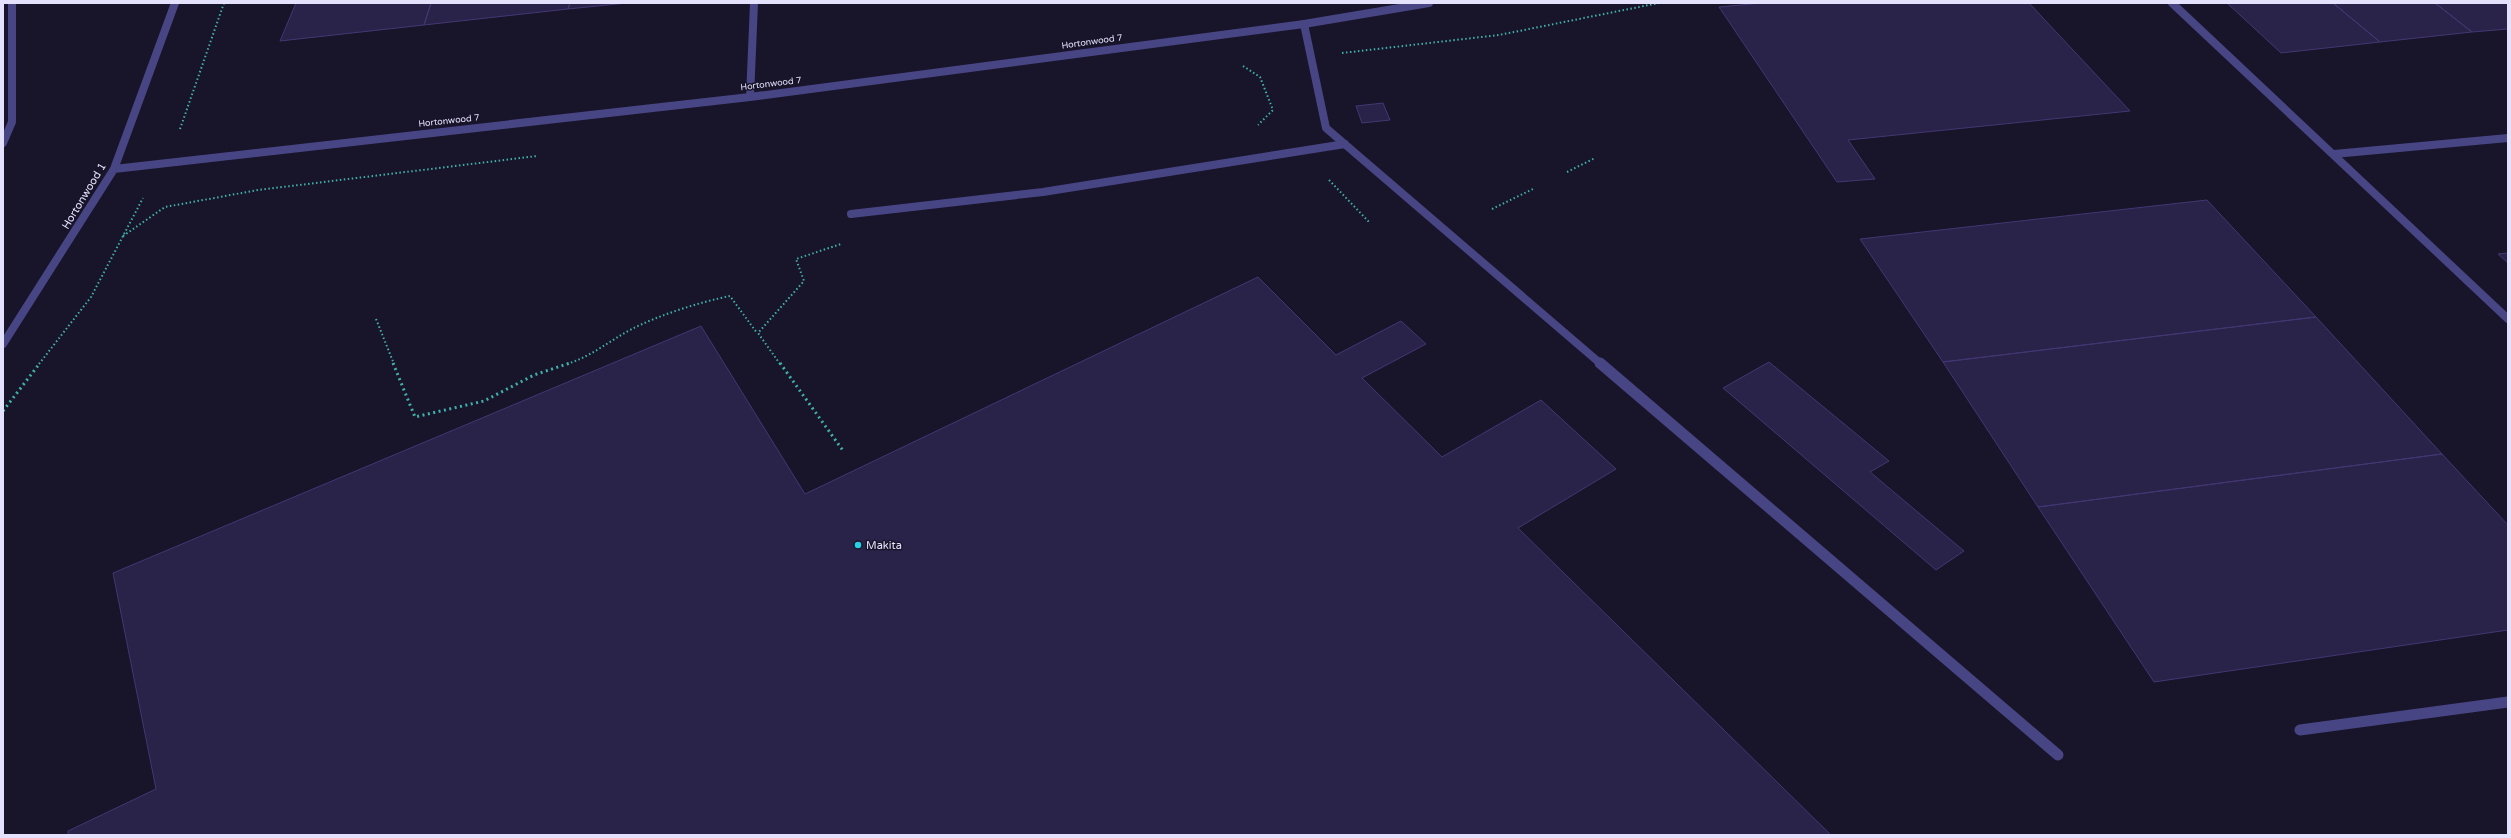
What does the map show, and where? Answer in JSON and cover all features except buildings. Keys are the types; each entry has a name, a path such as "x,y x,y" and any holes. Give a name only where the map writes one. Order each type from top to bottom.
{"street":[{"path":"3,143 12,122 12,3"},
{"name":"Hortonwood 1","path":"3,344 114,169 175,3"},
{"path":"750,97 754,3"},
{"name":"Hortonwood 7","path":"114,169 750,97 1304,24 1429,3"},
{"path":"2172,3 2508,319"},
{"path":"1304,24 1326,128 2058,755"},
{"path":"2334,154 2508,138"},
{"path":"851,214 1043,192 1345,144"},
{"path":"2300,730 2508,702"}],"path":[{"path":"3,411 91,297 185,119 224,3"},
{"path":"1243,66 1260,77 1273,110 1256,126"},
{"path":"1567,172 1595,158"},
{"path":"1321,178 1329,180 1370,223"},
{"path":"1492,210 1535,188"},
{"path":"758,333 804,281 796,259 849,241"},
{"path":"376,319 415,417 484,401 534,375 588,357 632,329 706,301 730,296 844,452"}],"place":[{"name":"Makita","path":"858,545"}]}
